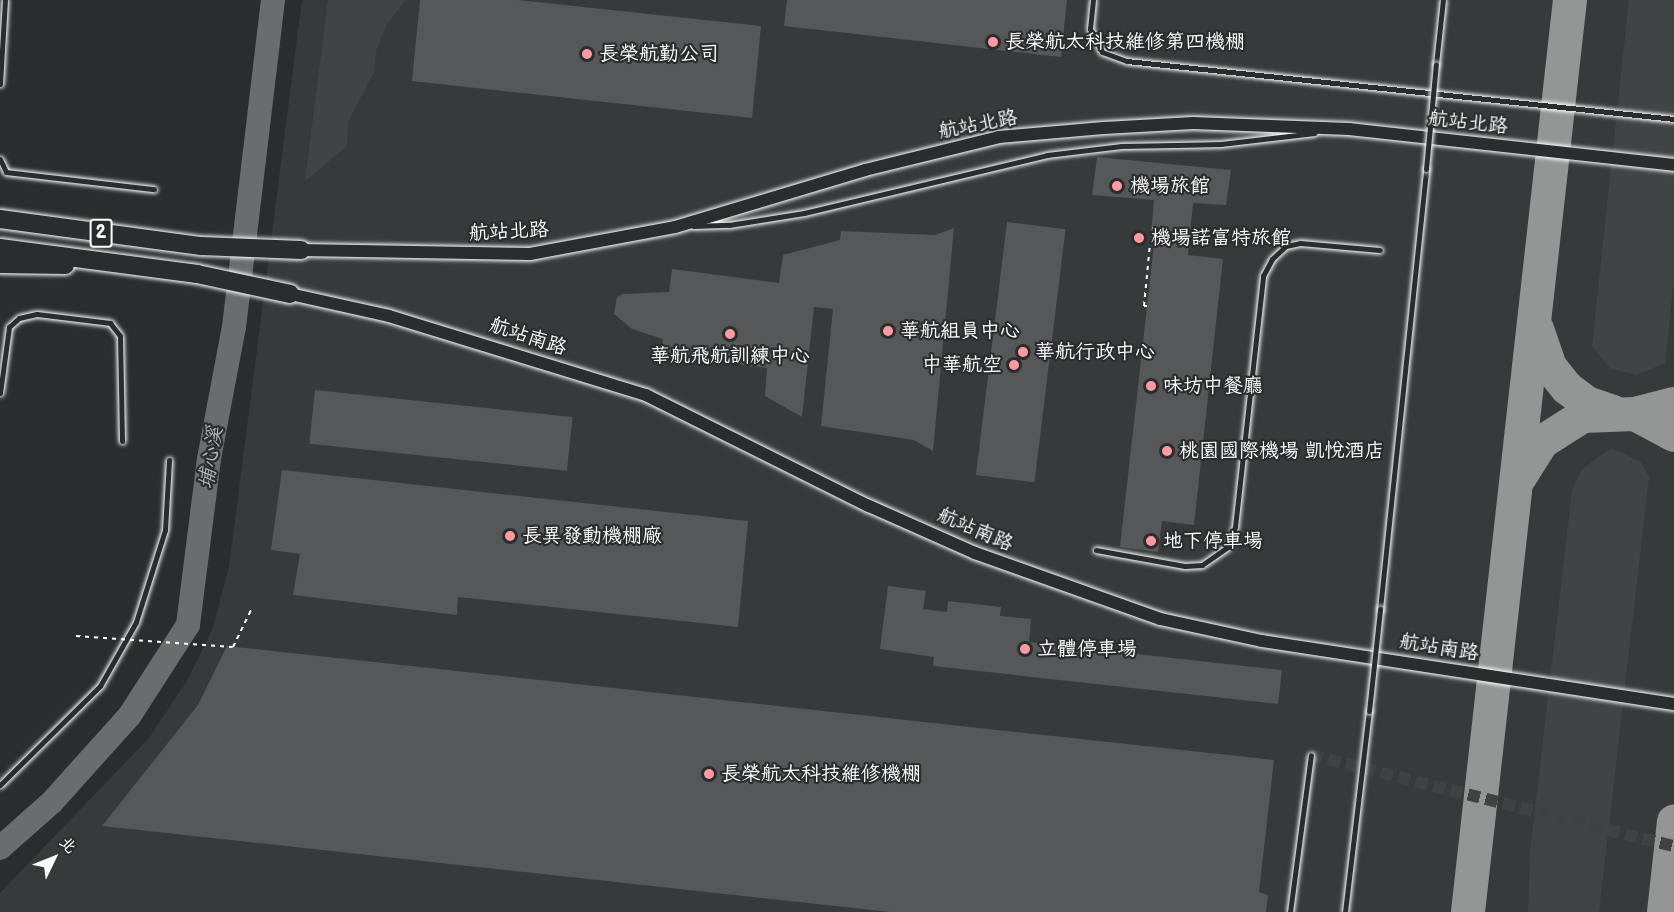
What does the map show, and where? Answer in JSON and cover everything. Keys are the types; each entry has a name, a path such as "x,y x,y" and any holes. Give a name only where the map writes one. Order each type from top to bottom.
{"highway":[{"name":"2","path":"0,219 201,246 301,250"},
{"name":"2","path":"0,248 197,273 290,294"},
{"path":"0,264 118,263"}],"street":[{"name":"航站北路","path":"301,250 530,254 675,227 865,170 999,137 1193,123 1348,129 1674,165"},
{"name":"航站南路","path":"290,294 389,316 646,395 869,506 975,553 1160,619 1262,641 1674,704"}],"lane":[{"path":"0,84 5,0"},
{"path":"1093,0 1090,29 1102,52 1127,61 1674,119"},
{"path":"1345,912 1380,609 1443,0"},
{"path":"675,227 729,225 804,213 1047,155 1121,146 1221,144 1348,129"},
{"path":"0,159 6,172 154,189"},
{"path":"1096,550 1185,567 1202,565 1228,547 1235,527 1263,276 1272,259 1286,246 1300,243 1380,250"},
{"path":"0,393 9,327 19,318 37,314 110,323 120,336 122,441"},
{"path":"0,785 100,686 136,622 165,530 169,460"},
{"path":"1290,912 1311,755"}],"path":[{"path":"1152,228 1168,230"},
{"path":"1147,306 1144,306 1150,244"},
{"path":"76,636 233,647 252,609"}],"shaded area":[{"path":"302,0 1674,0 1674,912 0,912 0,893 149,738 188,679 212,630 229,567"},
{"path":"328,0 406,0 387,24 376,51 374,72 348,122 347,146 305,181"},
{"path":"1629,0 1674,0 1674,279 1665,363 1636,375 1610,368 1592,346"},
{"path":"1611,448 1641,462 1649,477 1599,912 1528,912 1530,852 1572,491 1581,470"}],"building":[{"name":"長榮航勤公司","path":"420,0 518,0 761,26 752,118 412,81"},
{"name":"長榮航太科技維修第四機棚","path":"787,0 1067,0 1061,57 784,26"},
{"name":"桃園國際機場 凱悅酒店","path":"1097,157 1231,170 1226,205 1193,203 1188,255 1223,259 1194,525 1162,521 1158,552 1120,547 1154,244 1150,244 1154,200 1092,195"},
{"name":"華航行政中心","path":"1007,222 1066,229 1034,482 976,475"},
{"path":"954,228 933,451 914,440 821,426 833,309 814,307 802,417 765,396 767,368 661,354 663,339 632,329 614,314 617,297 623,294 669,292 672,269 779,283 783,255 840,240 841,231 935,235"},
{"path":"315,390 573,417 567,471 309,444"},
{"name":"長異發動機棚廠","path":"282,470 748,521 738,627 458,597 457,615 293,595 300,554 271,550"},
{"name":"立體停車場","path":"888,586 926,591 923,609 947,612 948,601 1001,607 1000,616 1031,619 1029,642 1282,670 1278,704 933,666 934,657 880,649"},
{"name":"長榮航太科技維修機棚","path":"227,646 1274,760 1259,892 1268,895 1266,912 890,912 102,826 198,705"}],"waterway":[{"name":"埔心溪","path":"0,848 52,802 130,715 188,625 209,459 234,327 273,0"}],"taxiway":[{"path":"1468,912 1570,0"},
{"path":"1537,329 1550,367 1567,388 1587,403 1613,412"},
{"path":"1520,477 1542,442 1583,416 1635,414 1674,404"},
{"path":"1635,414 1674,435"},
{"path":"1664,912 1674,822"}],"tunnel":[{"path":"1311,755 1674,846"}],"place":[{"name":"長榮航太科技維修第四機棚","path":"993,42"},
{"name":"長榮航勤公司","path":"587,54"},
{"name":"機場旅館","path":"1117,186"},
{"name":"機場諾富特旅館","path":"1139,238"},
{"name":"華航組員中心","path":"888,331"},
{"name":"華航飛航訓練中心","path":"730,334"},
{"name":"華航行政中心","path":"1023,352"},
{"name":"中華航空","path":"1014,365"},
{"name":"味坊中餐廳","path":"1151,386"},
{"name":"桃園國際機場 凱悅酒店","path":"1167,451"},
{"name":"長異發動機棚廠","path":"510,536"},
{"name":"地下停車場","path":"1151,541"},
{"name":"立體停車場","path":"1025,649"},
{"name":"長榮航太科技維修機棚","path":"709,774"}]}
